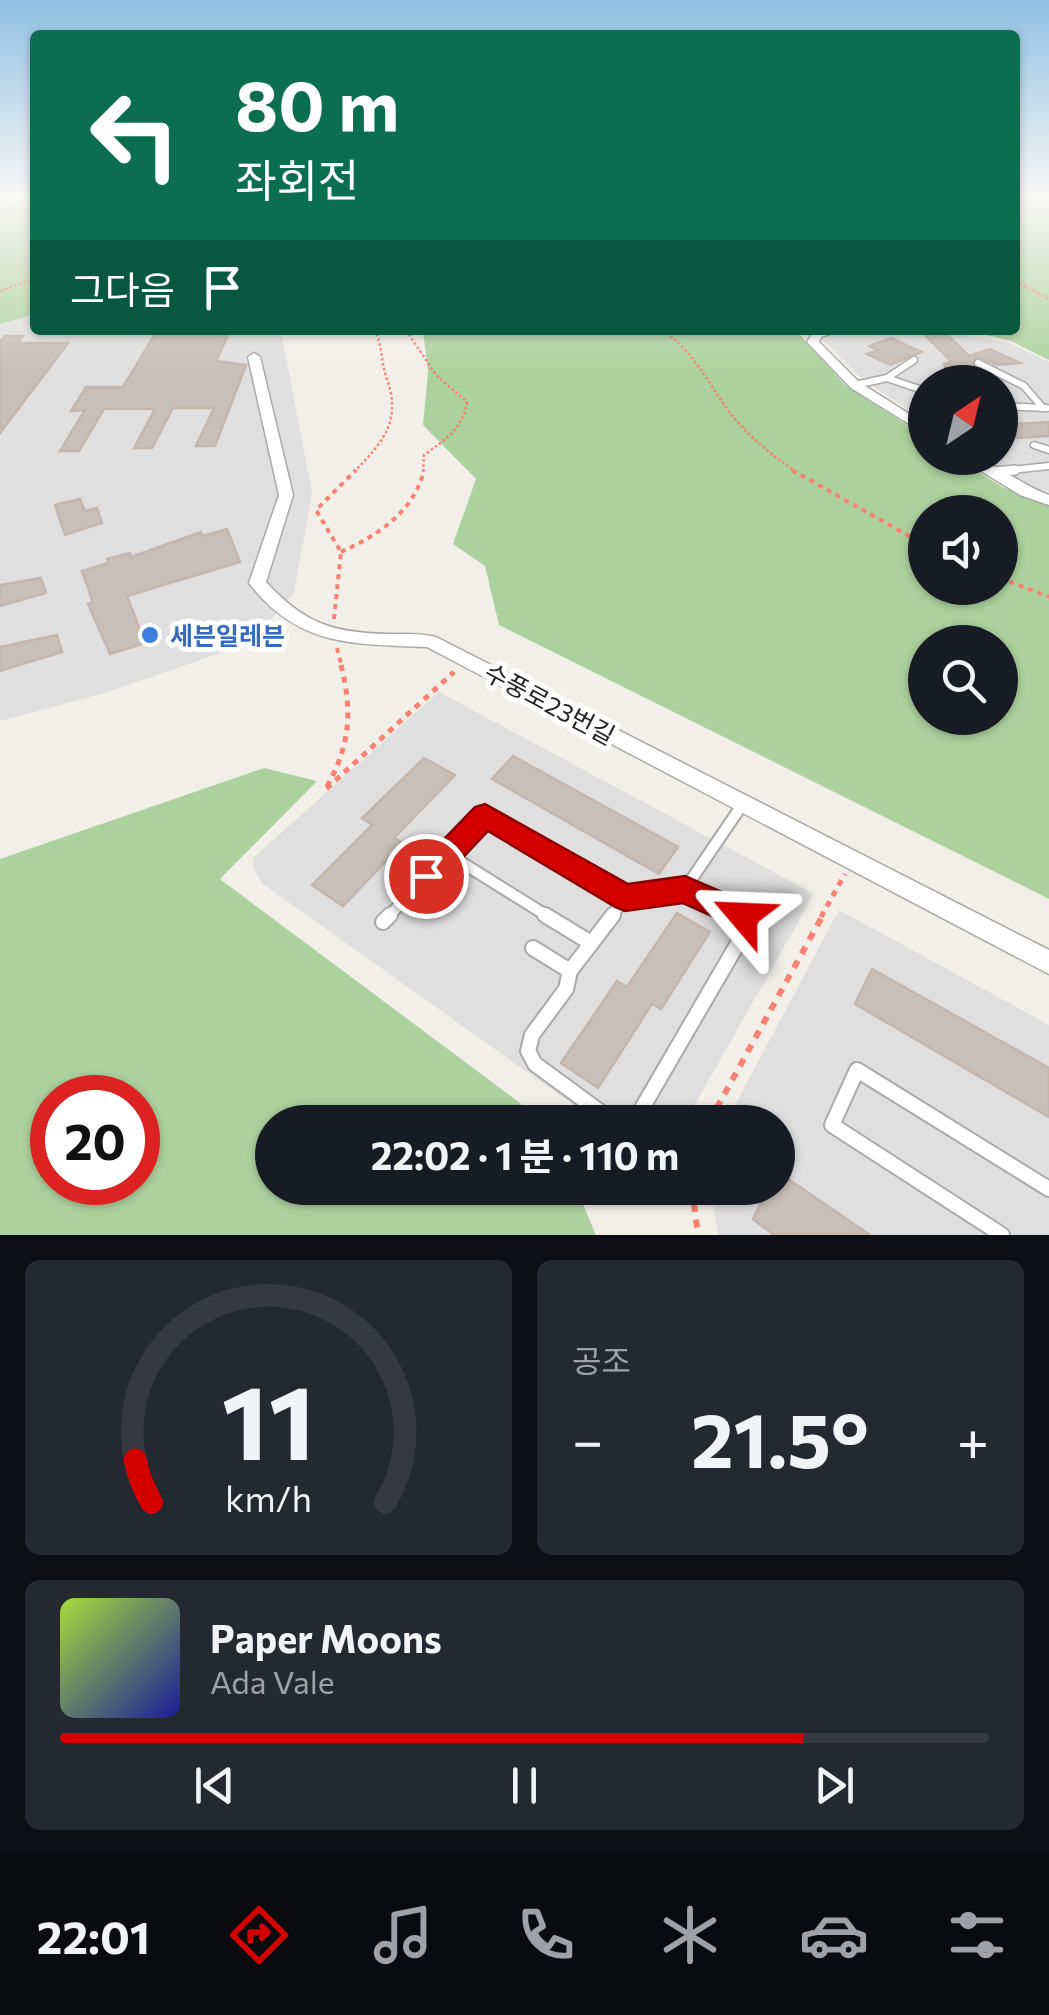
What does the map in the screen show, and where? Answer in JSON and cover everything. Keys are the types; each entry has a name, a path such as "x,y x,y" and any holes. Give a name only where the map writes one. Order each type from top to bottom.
{"street":[{"path":"816,335 814,342 855,384 908,419"},
{"name":"수풍로23번길","path":"254,357 286,494 257,583 296,619 321,636 430,641 1049,963"},
{"path":"994,475 1049,500"}],"lane":[{"path":"855,384 887,378 914,360"},
{"path":"978,363 1024,386 1046,408"},
{"path":"887,378 908,385"},
{"path":"1018,407 1046,408"},
{"path":"1034,445 1049,450"},
{"path":"1018,470 1049,466"},
{"path":"685,890 742,806"},
{"path":"384,922 485,816 625,898 685,890 731,908 748,926 644,1105"},
{"path":"448,854 591,944"},
{"path":"591,1105 535,1064 528,1051 532,1036 566,988 570,971 625,898"},
{"path":"534,948 570,971"},
{"path":"1002,1235 832,1125 858,1070 1049,1189"}],"path":[{"path":"0,291 30,281"},
{"path":"1020,284 1049,299"},
{"path":"378,335 386,350 386,375 396,394 390,422 375,450 316,510 342,552 334,637 347,687 350,731 348,754 325,790 469,659"},
{"path":"342,552 373,538 412,500 426,470 424,456 464,420 467,402 436,374 409,335"},
{"path":"669,335 697,354 733,418 787,465 908,535"},
{"path":"1018,585 1049,597"},
{"path":"719,1105 852,861"},
{"path":"694,1205 698,1235"}],"shaded area":[{"path":"30,315 30,335 282,337 312,492 294,593 250,643 101,694 0,721 0,324"},
{"path":"818,335 968,335 1007,342 1049,362 1049,493 1009,475 1018,475 1018,365 908,365 908,410 862,379"},
{"path":"439,692 814,894 695,1105 573,1105 263,884 254,869 253,858"},
{"path":"839,910 1049,1025 1049,1235 718,1235 713,1205 795,1205 795,1105 735,1105"}],"green space":[{"path":"0,257 30,257 30,315 0,324"},
{"path":"1020,257 1049,257 1049,360 1011,341 986,335 1020,335"},
{"path":"424,335 800,335 845,385 908,426 908,475 983,475 1004,488 1049,503 1049,899 499,625 485,566 453,544 476,479 423,425 428,372"},
{"path":"264,768 317,781 220,879 521,1105 255,1105 255,1205 583,1205 596,1235 0,1235 0,859"}],"building":[{"path":"154,335 228,335 216,361 246,365 215,446 196,446 214,408 173,408 152,448 134,448 155,409 104,409 79,451 60,451 85,410 71,411 86,387 123,387"},
{"path":"925,335 947,335 969,356 990,349 1020,363 997,365 977,356 974,365 944,364 952,362"},
{"path":"5,336 23,336 17,343 68,343 0,433 0,341"},
{"path":"891,338 921,352 890,365 867,354 878,350 869,346"},
{"path":"1049,422 1049,436 1018,438 1018,424"},
{"path":"80,499 85,511 97,508 102,523 65,535 55,505"},
{"path":"227,529 240,562 127,596 145,643 110,654 88,604 93,602 82,571 108,563 107,559 130,553 131,557 201,532 203,536"},
{"path":"41,578 46,593 0,606 0,585"},
{"path":"57,635 62,652 0,671 0,647"},
{"path":"513,756 678,847 659,874 492,779"},
{"path":"424,758 455,775 394,838 403,843 343,906 312,885 372,825 362,818"},
{"path":"677,913 710,932 661,1009 652,1004 598,1088 561,1063 617,981 627,987"},
{"path":"872,969 1049,1068 1049,1117 855,1004"},
{"path":"795,1184 870,1235 774,1235 753,1219 760,1205 795,1205"}],"place":[{"name":"세븐일레븐","path":"150,635"}],"route":[{"path":"426,876 485,816 625,898 685,890 743,916"}]}
